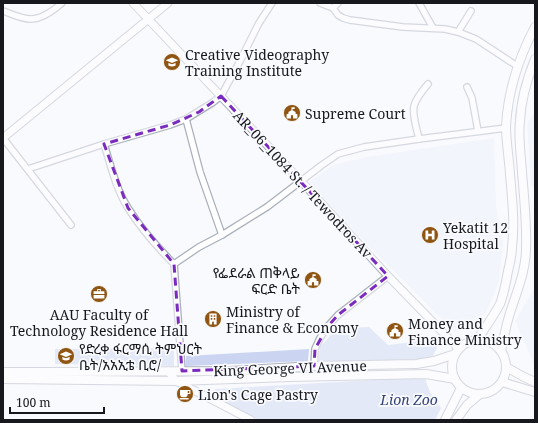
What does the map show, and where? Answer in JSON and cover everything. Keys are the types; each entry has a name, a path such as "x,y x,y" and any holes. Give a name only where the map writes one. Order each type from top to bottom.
{"main road":[{"path":"477,340 500,303 505,286 512,248 513,228 506,128 509,102 517,66 525,45 535,27"},
{"path":"501,351 510,312 524,269 526,229 520,148 520,122 521,104 535,59"},
{"path":"512,248 526,250"},
{"path":"486,340 494,344 501,351 505,358 506,367 505,375 498,387 493,391 480,394 470,393 461,388 455,380 452,371 452,362 457,351 467,342 486,340"},
{"name":"King George VI Avenue","path":"3,372 231,370 424,363 434,362 457,351"},
{"path":"506,367 535,382"},
{"path":"288,368 290,377"},
{"name":"King George VI Avenue","path":"3,379 176,381 426,374 455,380"},
{"path":"502,382 535,392"},
{"path":"445,420 461,388"},
{"path":"456,420 467,405 480,394"}],"street":[{"path":"3,11 22,18 36,19 62,3"},
{"name":"AR_06_1084 St. / Tewodros Av","path":"133,3 302,181 457,351"},
{"path":"71,225 3,138 168,3"},
{"path":"28,169 104,144 170,125 186,119 212,103 220,96 259,23 272,3"},
{"path":"320,3 333,8 343,18 350,20 403,27 445,29 458,32 476,39 517,66"},
{"path":"333,8 338,3"},
{"path":"419,3 433,28"},
{"path":"458,32 471,12"},
{"path":"418,139 414,105 428,84"},
{"path":"467,87 472,98 478,131"},
{"path":"186,119 200,172 222,235"},
{"path":"174,264 199,247 222,235 267,207 338,154 364,147 506,128"},
{"path":"104,144 115,180 128,208 163,253 174,264 182,370"},
{"path":"314,366 315,349 328,326 338,314 388,276"},
{"path":"168,371 176,381 251,420"}],"highlighted area":[{"path":"221,96 388,276 338,315 328,326 315,349 314,366 182,371 174,264 128,208 104,144 170,125 199,112"}],"shaded area":[{"path":"535,107 535,187 531,186 527,123 532,117"},
{"name":"Yekatit 12 Hospital","path":"494,138 496,206 503,243 499,281 486,313 455,333 307,184 333,165 366,157"},
{"path":"535,287 535,366 515,321"}],"green space":[{"path":"369,327 388,345 438,339 437,348 431,359 318,363 320,347 337,328"},
{"path":"174,348 174,366 55,364 55,349"},
{"path":"309,349 308,361 186,366 186,356"},
{"name":"Lion Zoo","path":"425,377 431,394 441,408 435,420 259,420 213,399 215,389"}],"place":[{"name":"Creative Videography Training Institute","path":"172,62"},
{"name":"Supreme Court","path":"292,113"},
{"name":"Yekatit 12 Hospital","path":"430,235"},
{"name":"የፌደራል ጠቅላይ ፍርድ ቤት","path":"313,280"},
{"name":"AAU Faculty of Technology Residence Hall","path":"99,294"},
{"name":"Ministry of Finance & Economy","path":"213,319"},
{"name":"Money and Finance Ministry","path":"395,331"},
{"name":"የድረቀ ፋርማሲ ትምህርት ቤት/አአኢቴ ቢሮ/","path":"66,356"},
{"name":"Lion's Cage Pastry","path":"185,394"}]}
